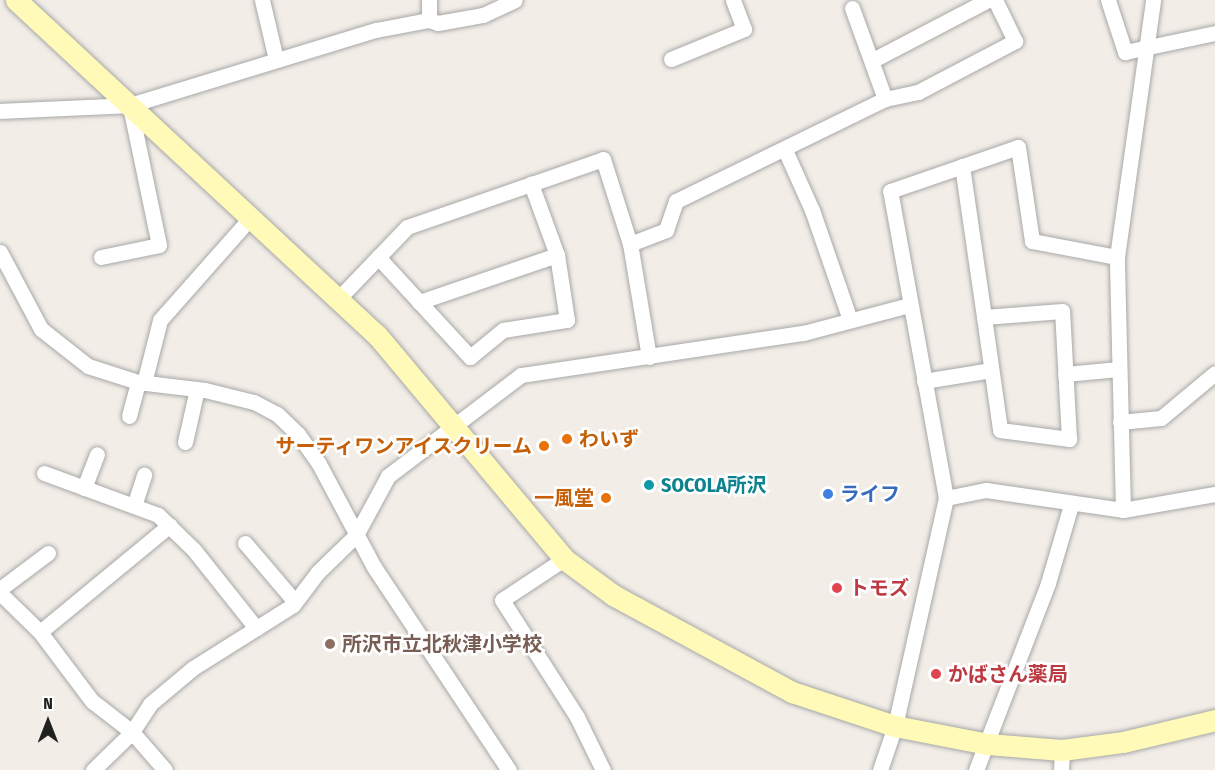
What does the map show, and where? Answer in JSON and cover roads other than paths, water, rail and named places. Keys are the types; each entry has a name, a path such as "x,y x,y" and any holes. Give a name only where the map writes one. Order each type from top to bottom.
{"street":[{"path":"16,0 377,334 450,427 564,559 613,595 741,667 841,711 895,726 1061,760 1123,742 1215,720"},
{"path":"262,0 276,59"},
{"path":"429,0 429,20"},
{"path":"0,111 130,105 376,30 429,20 438,23 483,15 516,0"},
{"path":"671,59 744,29 733,0"},
{"path":"873,60 988,0"},
{"path":"630,244 666,230 676,201 785,150 885,99 918,92 1015,41 994,0"},
{"path":"1108,0 1125,51 1215,33"},
{"path":"1123,510 1117,256 1153,0"},
{"path":"852,8 873,60 885,99"},
{"path":"102,256 159,244 130,105"},
{"path":"880,770 895,726 946,498 890,191 1018,147 1032,241 1117,256"},
{"path":"785,150 812,210 850,320"},
{"path":"339,298 406,227 603,159 630,244 649,357"},
{"path":"962,166 1000,430 1069,439 1062,311 984,317"},
{"path":"378,257 470,357 503,330 567,320 556,255 531,184"},
{"path":"129,416 160,320 251,217"},
{"path":"0,252 27,308 50,339 88,366 141,383 197,389 254,402 277,414 298,434 319,464 356,536 509,770"},
{"path":"419,302 556,255"},
{"path":"93,770 132,732 150,704 194,668 295,602 356,536 388,477 450,427 521,375 803,333 909,305"},
{"path":"1065,374 1119,369"},
{"path":"924,381 991,370"},
{"path":"1120,422 1161,418 1215,373"},
{"path":"184,442 197,389"},
{"path":"84,488 97,454"},
{"path":"44,473 158,514 170,525 256,628"},
{"path":"134,506 144,475"},
{"path":"946,498 986,490 1071,505 1123,510 1215,494"},
{"path":"976,770 988,744 1048,583 1071,505"},
{"path":"40,632 170,525"},
{"path":"245,543 295,602"},
{"path":"48,553 0,591 40,632 92,701 132,732 165,770"},
{"path":"564,559 502,600 577,717 603,770"}],"place":[{"name":"わいず","path":"567,439"},
{"name":"サーティワンアイスクリーム","path":"544,446"},
{"name":"SOCOLA所沢","path":"649,485"},
{"name":"ライフ","path":"828,494"},
{"name":"一風堂","path":"606,498"},
{"name":"トモズ","path":"837,588"},
{"name":"所沢市立北秋津小学校","path":"330,644"},
{"name":"かばさん薬局","path":"936,674"}]}
